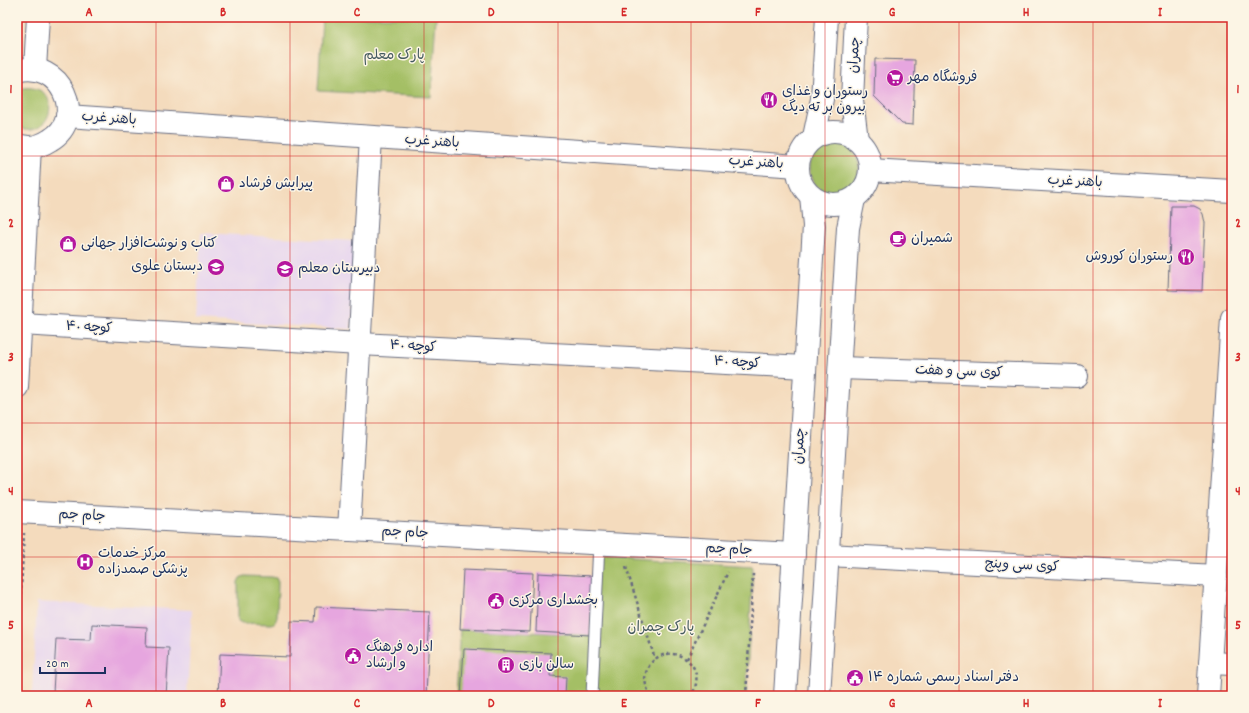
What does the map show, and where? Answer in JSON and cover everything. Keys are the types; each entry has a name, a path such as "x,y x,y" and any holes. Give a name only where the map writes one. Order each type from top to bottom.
{"street":[{"path":"17,387 21,324 23,146 42,145 54,138 62,128 67,116 68,103 64,90 56,80 44,72 26,70 38,17"},
{"path":"814,137 822,99 827,17"},
{"name":"چمران","path":"856,17 852,100 857,140"},
{"name":"باهنر غرب","path":"67,116 798,166"},
{"path":"836,132 847,134 857,140 865,148 869,159 870,170 868,181 862,191 854,198 843,203 832,204 821,202 811,196 803,188 799,177 798,166 800,155 806,145 814,137 825,133 836,132"},
{"path":"349,530 370,137"},
{"name":"باهنر غرب","path":"870,170 1232,191"},
{"name":"چمران","path":"785,696 814,226 811,196"},
{"path":"819,696 848,228 854,198"},
{"path":"1208,696 1216,576 1227,480 1232,318"},
{"name":"کوچه ۴۰","path":"21,324 360,344 840,368"},
{"name":"کوی سی و هفت","path":"840,368 1078,376"},
{"name":"جام جم","path":"21,522 349,530 828,555"},
{"name":"کوی سی وپنج","path":"828,555 1216,576"},
{"path":"1210,663 1232,664"}],"lane":[{"path":"592,696 599,543"}],"path":[{"path":"17,667 21,522"},
{"path":"626,566 655,659"},
{"path":"687,659 729,571"},
{"path":"651,696 647,691 645,682 649,665 662,655 671,653 680,655 693,665 697,677 696,689 691,696"}],"shaded area":[{"path":"201,233 356,241 351,329 196,320"},
{"path":"37,602 192,610 187,696 32,696"}],"green space":[{"name":"پارک معلم","path":"322,17 436,17 431,97 318,91"},
{"path":"23,88 37,89 45,94 49,103 49,112 46,121 39,127 29,129 17,126 17,91"},
{"path":"829,143 839,143 852,150 859,163 859,173 852,186 839,193 829,193 820,189 813,182 809,173 809,163 813,154 820,147"},
{"name":"پارک چمران","path":"595,557 753,566 746,696 456,696 460,629 593,635"},
{"path":"244,576 276,578 278,582 277,617 274,623 242,623 238,621 238,582 240,578"}],"building":[{"name":"فروشگاه مهر","path":"875,59 915,60 913,125 902,124 874,96"},
{"name":"رستوران کوروش","path":"1171,206 1194,206 1200,209 1203,214 1205,223 1202,291 1168,290"},
{"name":"بخشداری مرکزی","path":"463,570 533,573 530,632 460,629"},
{"path":"538,573 592,576 590,635 536,632"},
{"path":"316,607 430,612 426,696 218,696 220,654 290,657 291,621 315,622"},
{"path":"92,624 147,627 146,647 169,648 166,696 108,696 53,693 56,639 91,640"},
{"name":"سالن بازی","path":"464,649 551,653 550,676 566,677 565,696 461,696"}],"place":[{"name":"فروشگاه مهر","path":"895,78"},
{"name":"رستوران و غذای بیرون بر ته دیگ","path":"769,100"},
{"name":"پیرایش فرشاد","path":"226,184"},
{"name":"شمیران","path":"898,239"},
{"name":"کتاب و نوشت‌افزار جهانی","path":"68,244"},
{"name":"رستوران کوروش","path":"1186,257"},
{"name":"دبستان علوی","path":"216,267"},
{"name":"دبیرستان معلم","path":"285,269"},
{"name":"مرکز خدمات پزشکی صمدزاده","path":"85,562"},
{"name":"بخشداری مرکزی","path":"496,601"},
{"name":"اداره فرهنگ و ارشاد","path":"353,656"},
{"name":"سالن بازی","path":"506,665"},
{"name":"دفتر اسناد رسمی شماره ۱۴","path":"855,678"}]}
